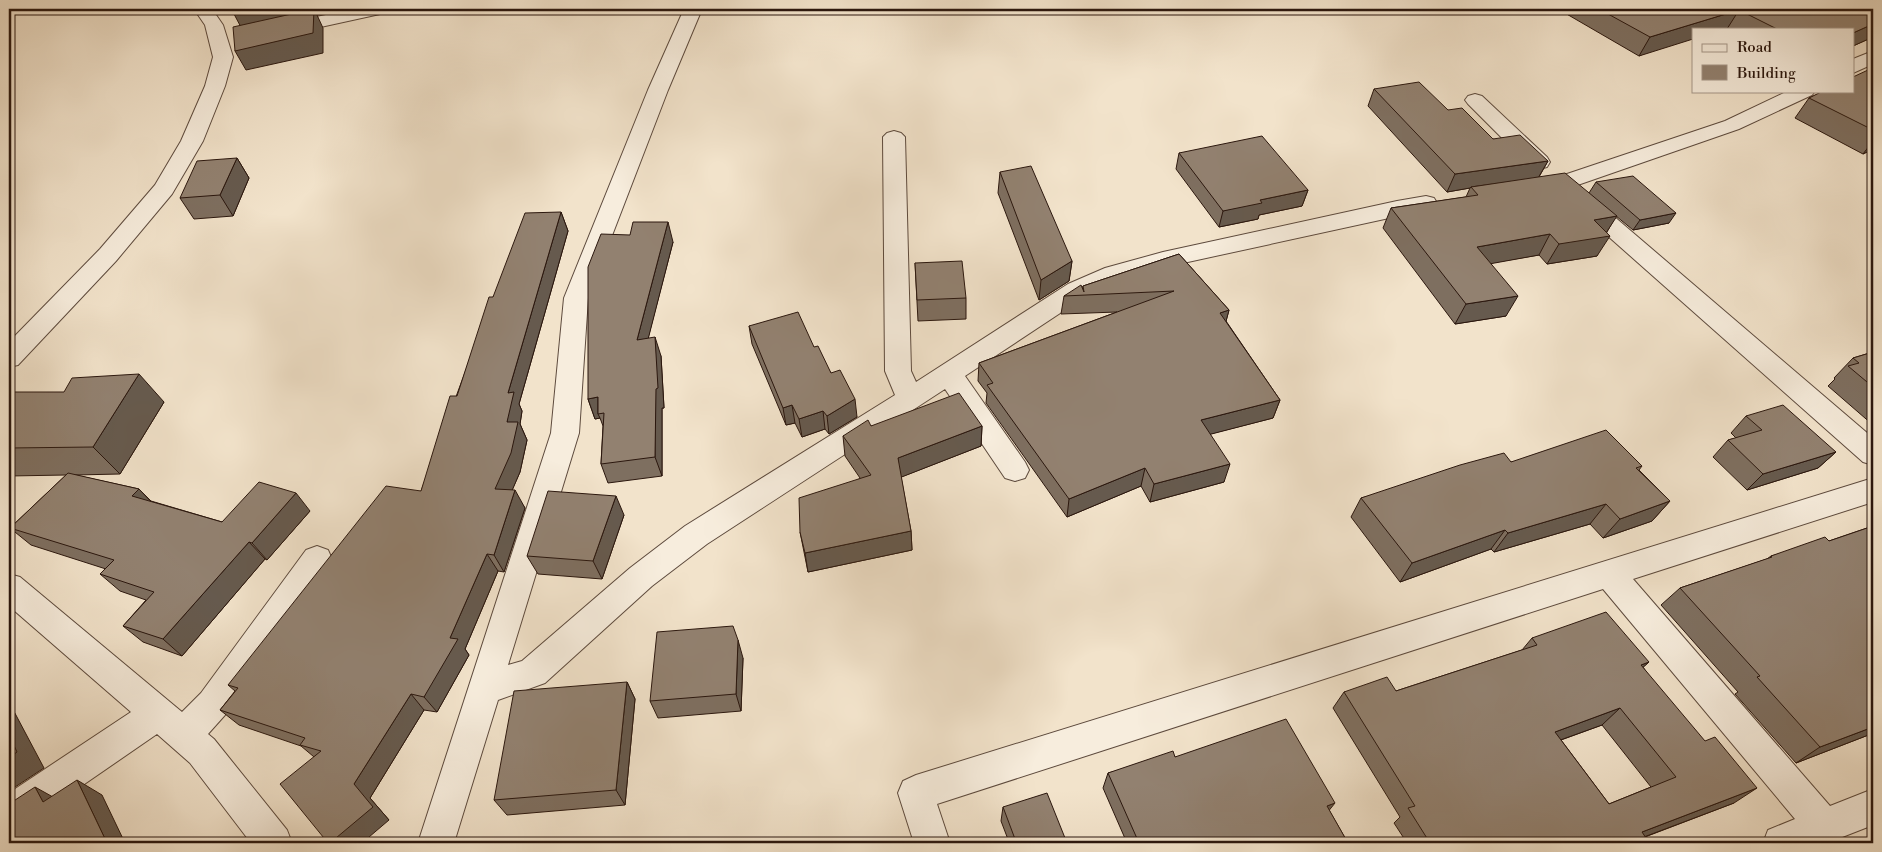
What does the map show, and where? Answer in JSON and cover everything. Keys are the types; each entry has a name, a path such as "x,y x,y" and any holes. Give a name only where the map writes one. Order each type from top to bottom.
{"street":[{"path":"9,358 108,255 164,189 192,141 215,86 229,41 214,25 203,9"},
{"path":"268,32 380,9"},
{"path":"436,843 565,433 576,298 658,90 693,9"},
{"path":"1854,66 1873,57"},
{"path":"1513,190 1561,183 1732,125 1803,92"},
{"path":"1476,100 1561,183 1873,454"},
{"path":"894,137 898,371 910,399"},
{"path":"484,689 533,672 642,577 696,535 1077,290 1114,274 1163,260 1396,208 1445,200"},
{"path":"949,374 1015,470"},
{"path":"932,843 916,793 1873,490"},
{"path":"9,814 170,724 213,704 317,559"},
{"path":"1609,574 1824,826"},
{"path":"9,587 202,751 274,843"},
{"path":"1781,843 1873,807"}],"building":[{"path":"233,9 261,9 234,14"},
{"path":"314,9 313,33 235,51 233,27"},
{"path":"1599,9 1873,10 1873,24 1854,33 1854,28 1775,28 1739,10 1650,37"},
{"path":"1868,70 1873,72 1873,130 1809,98 1821,92 1854,92 1854,77"},
{"path":"1419,82 1448,110 1462,108 1493,139 1520,135 1548,161 1455,174 1374,89"},
{"path":"1262,136 1308,190 1260,200 1262,203 1223,211 1179,153"},
{"path":"237,158 220,195 180,198 197,161"},
{"path":"1031,166 1072,261 1041,280 1000,172"},
{"path":"1565,173 1617,216 1594,220 1610,236 1559,244 1550,234 1477,247 1518,296 1466,304 1391,208 1478,195 1471,187"},
{"path":"1633,176 1676,213 1640,220 1596,182"},
{"path":"561,212 508,393 514,392 507,422 518,422 511,453 495,489 515,490 494,555 487,554 450,638 458,639 424,697 411,694 354,784 373,807 328,843 280,784 321,751 300,745 305,738 220,710 238,688 228,685 386,486 421,491 450,396 457,396 489,297 493,297 525,213"},
{"path":"633,222 668,222 637,340 655,337 658,388 656,389 655,457 601,464 604,413 598,414 598,397 588,399 588,267 601,234 630,235"},
{"path":"1179,254 1229,310 1220,313 1280,400 1201,420 1230,464 1154,484 1145,468 1069,499 987,385 993,383 979,363 1174,291 1064,296 1081,285 1084,292 1083,286"},
{"path":"962,261 966,298 917,300 915,263"},
{"path":"798,312 814,347 818,346 831,373 840,370 855,399 827,416 823,411 799,419 792,405 783,408 749,326"},
{"path":"1873,352 1873,387 1848,366 1859,363 1853,358"},
{"path":"139,374 93,447 9,448 9,392 64,392 72,378"},
{"path":"959,393 982,426 898,458 911,531 805,553 800,532 799,498 871,475 843,436 868,420 871,426"},
{"path":"1783,405 1836,452 1763,474 1728,440 1762,430 1746,416"},
{"path":"1606,430 1642,466 1636,468 1670,501 1620,519 1606,504 1508,533 1505,530 1412,563 1361,498 1460,465 1504,453 1511,462"},
{"path":"68,473 139,489 132,496 222,522 259,482 296,493 252,543 249,542 163,639 123,626 154,592 100,574 114,560 10,528"},
{"path":"548,491 616,496 593,561 527,556"},
{"path":"1873,526 1873,727 1820,747 1757,677 1760,676 1680,588 1825,537 1829,541"},
{"path":"1606,612 1649,662 1641,665 1705,741 1715,737 1757,788 1642,832 1646,838 1633,843 1430,843 1408,808 1415,806 1344,692 1387,677 1396,691 1537,645 1532,638","holes":["1620,708 1676,777 1609,804 1555,732"]},
{"path":"733,626 738,640 736,694 650,701 657,632"},
{"path":"627,682 616,790 494,800 514,691"},
{"path":"1286,719 1335,803 1327,806 1348,843 1139,843 1108,773 1173,751 1175,757"},
{"path":"9,735 17,752 9,758"},
{"path":"77,780 107,843 9,843 9,804 35,787 43,802"},
{"path":"1047,793 1067,843 1005,843 1015,839 1003,807"},
{"path":"878,840 879,843 868,843"}]}
